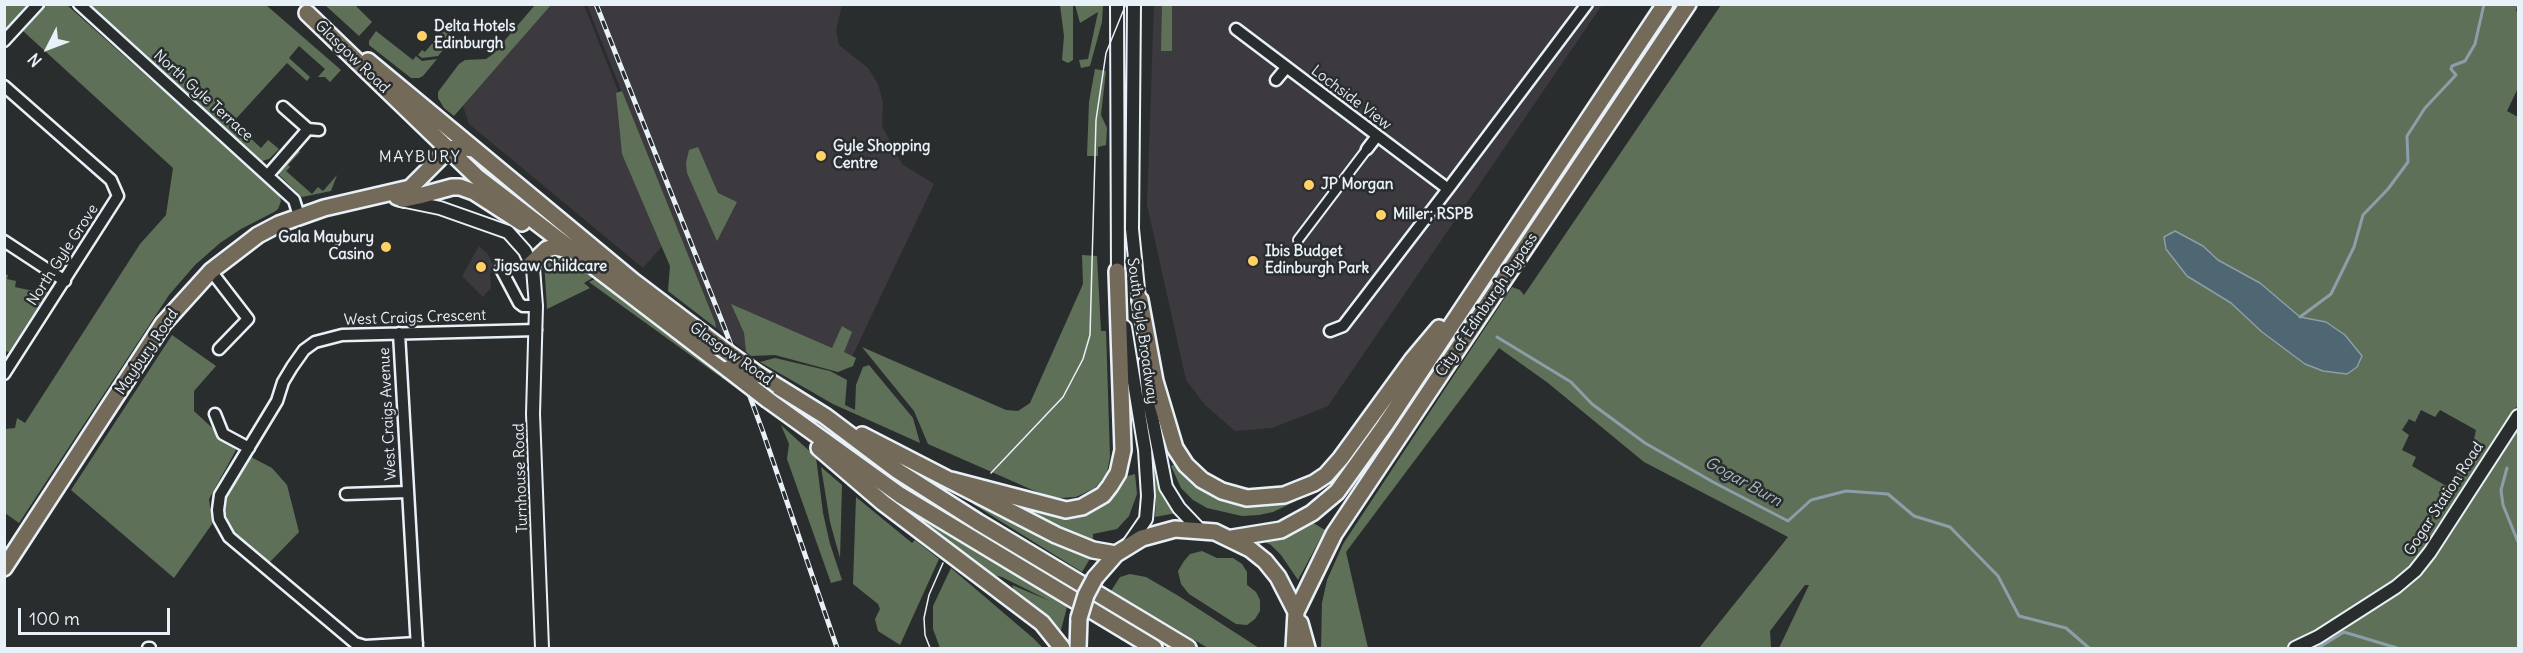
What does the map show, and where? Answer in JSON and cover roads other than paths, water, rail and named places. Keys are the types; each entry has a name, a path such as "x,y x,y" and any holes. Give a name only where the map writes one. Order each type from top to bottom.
{"main road":[{"name":"City of Edinburgh Bypass","path":"1232,538 1281,530 1312,513 1337,492 1385,425 1665,4"},
{"name":"City of Edinburgh Bypass","path":"1296,613 1334,534 1688,4"},
{"name":"Glasgow Road","path":"302,9 452,131 459,151 720,347 759,375 825,416 898,471 968,516 1188,648"},
{"name":"Glasgow Road","path":"302,9 550,234 775,405 900,495 1154,648"},
{"path":"438,191 456,170 459,151"},
{"name":"Maybury Road","path":"4,568 163,324 210,271 258,235 299,216 410,188 421,176 459,151"},
{"path":"389,195 405,199 460,187 474,192 535,231 550,234"},
{"path":"531,264 541,253 555,247 574,253"},
{"path":"951,480 1066,510 1082,507 1103,495 1118,473 1124,450 1117,271"},
{"path":"1140,300 1155,381 1175,448 1181,458 1202,480 1222,491 1246,498 1273,498 1299,491 1335,467 1413,359 1486,272"},
{"path":"775,405 882,502 1042,623 1062,648"},
{"path":"825,416 1056,535 1089,549 1122,550"},
{"path":"1078,648 1079,618 1086,595 1095,578 1122,550 1158,532 1199,529 1232,538 1265,561 1278,577 1296,613 1307,648"},
{"path":"1294,648 1296,613"}],"street":[{"path":"4,41 39,4"},
{"name":"North Gyle Terrace","path":"79,4 294,200 299,216"},
{"name":"South Gyle Broadway","path":"1117,4 1117,271 1147,478 1146,519 1122,550"},
{"name":"South Gyle Broadway","path":"1136,4 1132,230 1149,401 1160,466 1171,498 1199,529"},
{"path":"1330,331 1343,326 1587,4"},
{"name":"Lochside View","path":"1236,30 1448,189"},
{"path":"1276,80 1286,68"},
{"name":"North Gyle Grove","path":"4,86 111,180 117,190 116,202 4,374"},
{"path":"268,175 314,130 284,106"},
{"path":"1298,240 1377,136"},
{"path":"421,176 438,191 440,208"},
{"name":"Turnhouse Road","path":"389,195 405,202 440,208 508,232 525,251 535,275 533,414 542,648"},
{"path":"4,241 65,281"},
{"path":"501,269 519,303 523,306 536,306"},
{"path":"210,271 248,319 219,350"},
{"name":"West Craigs Crescent","path":"417,646 365,646 355,643 229,537 219,519 219,501 224,486 277,402 283,382 304,350 315,342 327,337 399,333 536,330"},
{"name":"West Craigs Avenue","path":"399,333 417,646"},
{"path":"215,414 223,434 249,448"},
{"name":"Gogar Station Road","path":"2295,648 2318,637 2396,587 2415,571 2430,552 2518,416"},
{"name":"West Craigs Avenue","path":"346,494 408,492"}],"water":[{"path":"2175,231 2203,246 2218,260 2260,283 2300,317 2326,322 2345,335 2362,356 2357,367 2347,374 2323,371 2305,364 2262,332 2231,303 2187,276 2166,249 2164,237"}],"waterway":[{"path":"2300,317 2331,294 2354,247 2363,215 2388,189 2408,162 2407,136 2425,108 2456,75 2451,69 2452,66 2465,61 2475,44 2484,4"},
{"name":"Gogar Burn","path":"1497,337 1571,382 1592,404 1645,443 1788,521 1811,500 1846,491 1888,494 1914,516 1950,527 1998,576 2019,616 2066,628 2089,648"},
{"path":"2507,468 2501,490 2503,505 2518,542"},
{"name":"Gogar Burn","path":"2318,648 2344,632 2397,648"}],"tram line":[{"path":"991,473 1063,397 1083,359 1090,335 1096,120 1106,53 1126,4"},
{"path":"930,648 925,635 924,618 929,595 943,563"}],"railway":[{"path":"596,4 725,329 837,648"}],"place":[{"name":"Delta Hotels Edinburgh","path":"422,36"},
{"name":"Gyle Shopping Centre","path":"821,156"},
{"name":"JP Morgan","path":"1309,185"},
{"name":"Miller; RSPB","path":"1381,215"},
{"name":"Gala Maybury Casino","path":"386,247"},
{"name":"Ibis Budget Edinburgh Park","path":"1253,261"},
{"name":"Jigsaw Childcare","path":"481,267"}],"district":[{"name":"MAYBURY","path":"420,157"}]}
